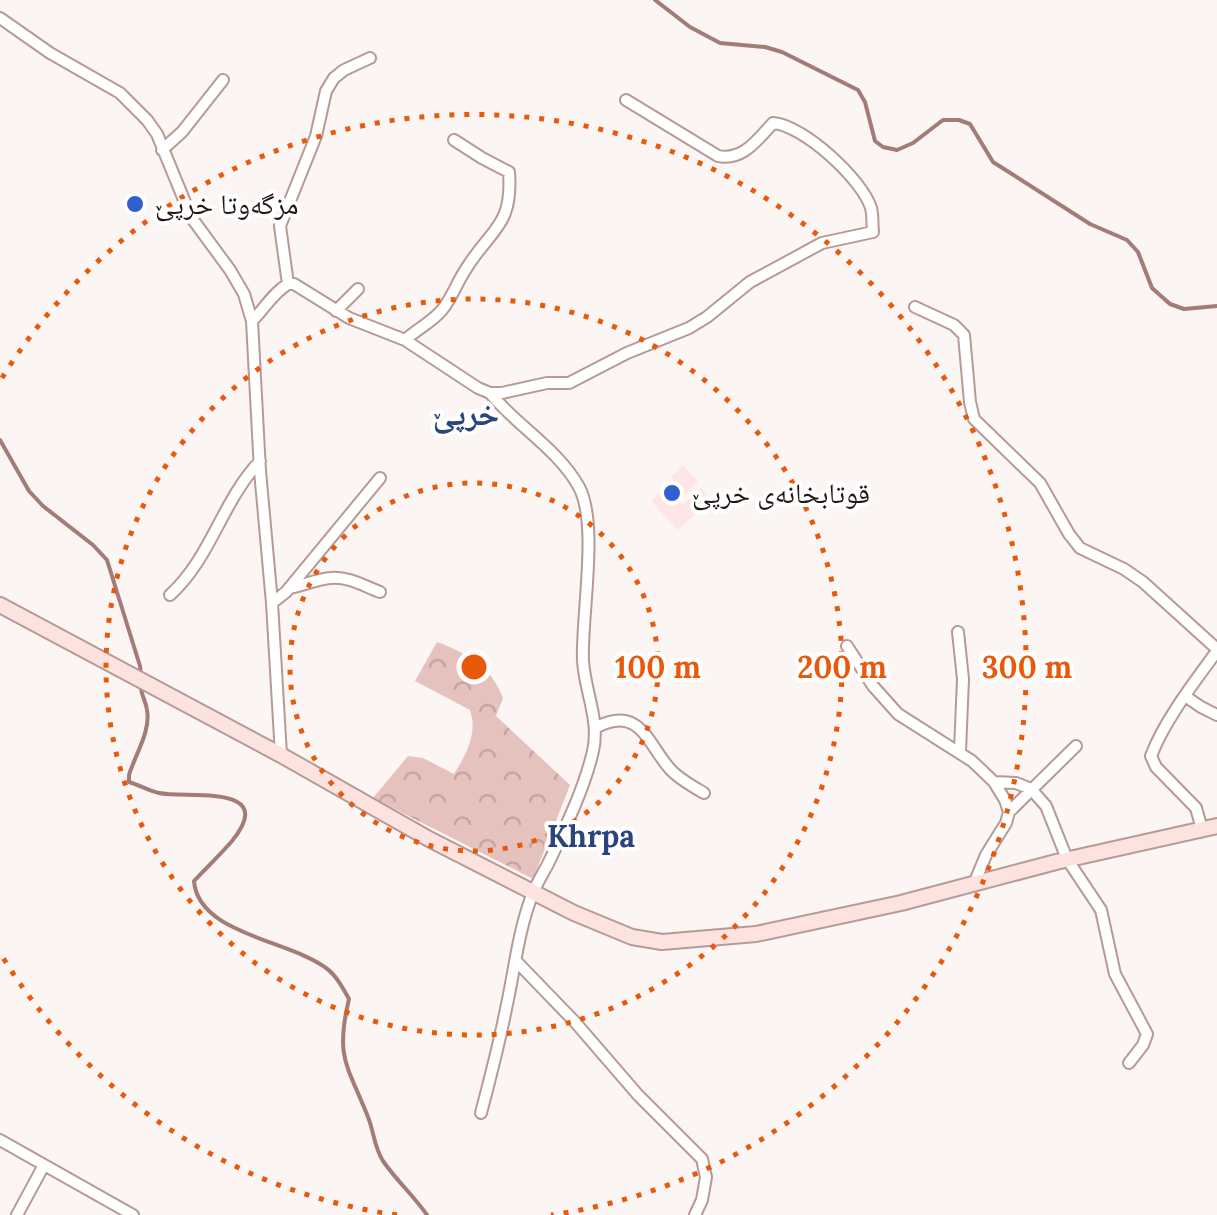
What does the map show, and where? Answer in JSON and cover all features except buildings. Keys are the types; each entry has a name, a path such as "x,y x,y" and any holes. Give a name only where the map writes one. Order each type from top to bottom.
{"street":[{"path":"0,18 50,53 120,93 147,120 191,217 238,282 252,321 281,756"},
{"path":"288,284 280,226 316,136 326,92 344,70 370,58"},
{"path":"162,150 182,132 223,80"},
{"path":"490,393 569,383 688,328 750,282 822,243 873,232 871,209 860,186 828,154 790,128 773,123 746,151 731,158 718,156 626,100"},
{"path":"406,340 444,308 463,272 498,229 509,202 509,172 454,140"},
{"path":"252,321 272,296 288,284"},
{"path":"288,284 314,295 336,312 406,340 490,393 560,462 584,499 588,549 583,660 595,728 594,746 581,786 532,892 481,1113"},
{"path":"336,312 358,288"},
{"path":"915,307 954,325 964,336 974,419 1040,484 1080,548 1143,582 1217,650 1156,742 1151,756 1156,767 1212,825"},
{"path":"170,595 208,548 238,489 260,461"},
{"path":"272,603 289,588 380,478"},
{"path":"289,588 334,577 380,592"},
{"path":"0,606 532,892 632,936 662,942 756,934 831,919 1212,825"},
{"path":"958,632 963,679 960,751"},
{"path":"848,646 898,714 960,751 994,782 1009,812"},
{"path":"1185,696 1217,714"},
{"path":"595,728 618,720 636,725 677,776 704,793"},
{"path":"974,884 1009,812 1076,746"},
{"path":"994,782 1016,783 1031,789 1046,806 1067,859 1101,910 1115,974 1146,1034 1143,1045 1128,1063"},
{"path":"516,961 702,1159 706,1177 695,1215"},
{"path":"0,1140 133,1215"},
{"path":"17,1215 44,1165"}],"shaded area":[{"name":"قوتابخانەی خرپێ","path":"683,465 698,482 679,501 683,505 701,488 711,499 678,530 651,501 674,480 671,477"}],"green space":[{"path":"437,642 468,656 485,670 503,698 496,716 570,785 533,879 373,798 408,756 423,758 454,774 466,751 473,727 470,710 415,681"}],"waterway":[{"path":"655,0 690,27 720,43 782,52 858,90 875,141 883,147 897,150 913,143 943,120 970,124 993,162 1090,224 1127,240 1138,252 1152,288 1170,304 1184,309 1217,306"},
{"path":"0,440 29,491 107,560 141,676"},
{"path":"141,686 148,718 129,782 159,793 224,798 237,802 244,810 244,823 232,841 194,881 199,899 228,924 310,958 339,982 349,999 343,1035 345,1060 378,1150 427,1215"}],"place":[{"name":"مزگەوتا خرپێ","path":"135,204"},
{"name":"قوتابخانەی خرپێ","path":"672,493"}],"district":[{"name":"خرپێ","path":"466,413"},
{"name":"Khrpa","path":"591,836"}]}
